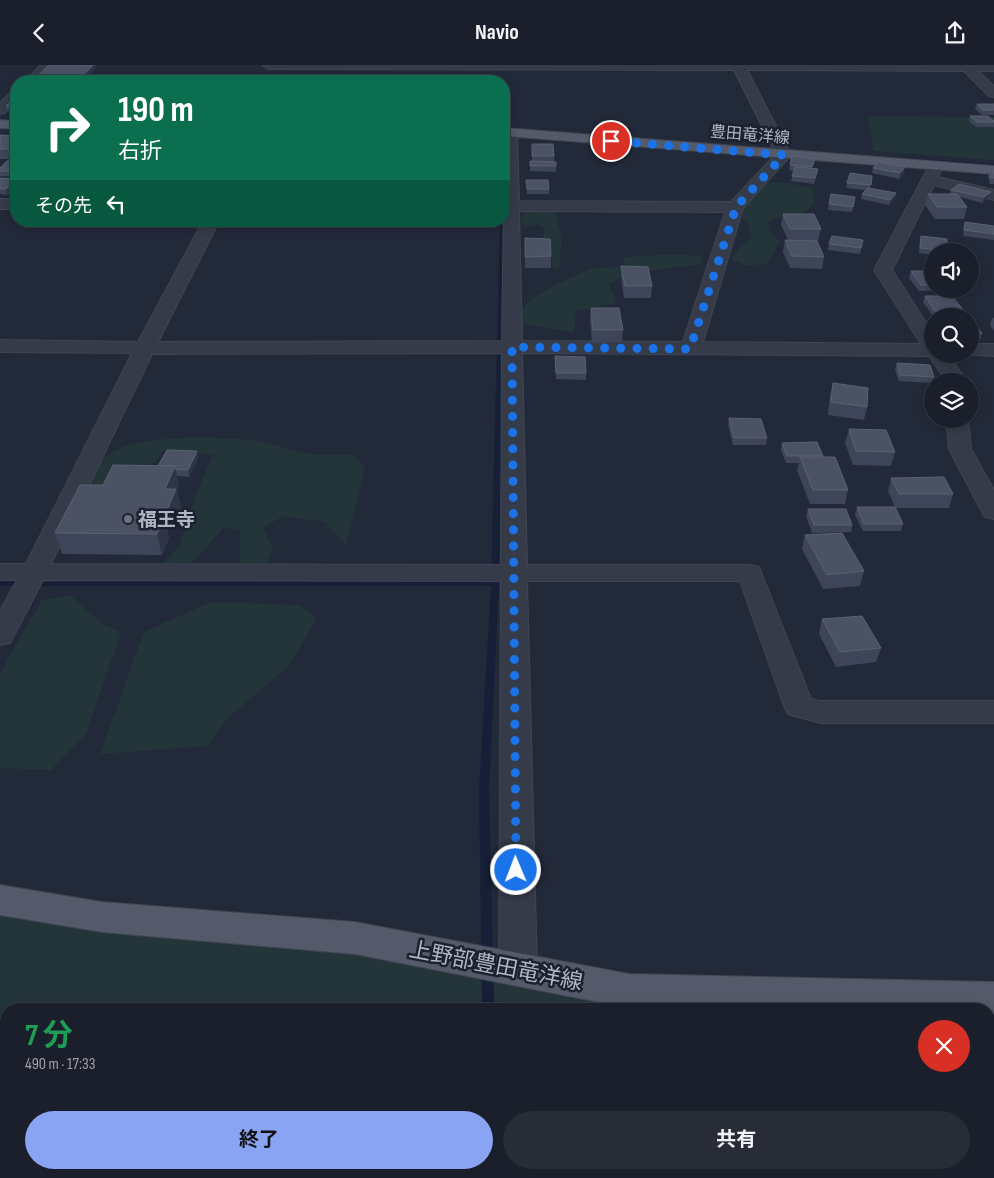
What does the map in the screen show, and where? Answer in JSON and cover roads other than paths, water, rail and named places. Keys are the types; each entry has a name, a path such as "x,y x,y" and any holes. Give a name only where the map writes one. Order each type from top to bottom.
{"main road":[{"name":"豊田竜洋線","path":"510,133 784,155 932,172 994,170"},
{"name":"上野部豊田竜洋線","path":"0,900 102,917 355,938 629,991 994,999"}],"street":[{"path":"37,75 48,65"},
{"path":"268,65 994,67"},
{"path":"690,349 736,207 784,155 739,65"},
{"path":"965,66 994,93"},
{"path":"0,110 10,101"},
{"path":"924,335 883,270 932,172 994,195"},
{"path":"510,206 736,207"},
{"path":"0,636 34,573 145,347 208,227"},
{"path":"508,227 512,347 518,969"},
{"path":"0,346 274,349 512,347 690,349 924,348"},
{"path":"979,350 994,350"},
{"path":"958,428 960,449 994,512"},
{"path":"0,573 750,573 799,706 820,712 994,712"}],"waterway":[{"path":"0,120 10,120"},
{"path":"510,128 526,130"},
{"path":"858,156 994,165"},
{"path":"495,583 503,227"},
{"path":"0,583 495,583"},
{"path":"488,1003 484,790 495,583"}],"place":[{"name":"福王寺","path":"128,519"}]}
